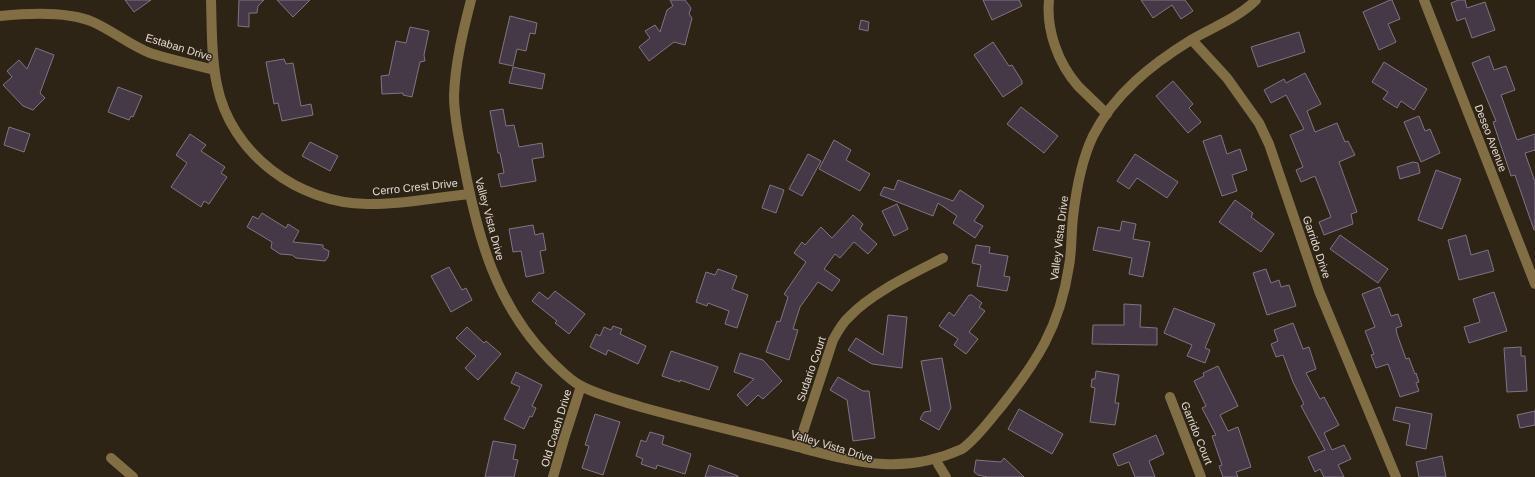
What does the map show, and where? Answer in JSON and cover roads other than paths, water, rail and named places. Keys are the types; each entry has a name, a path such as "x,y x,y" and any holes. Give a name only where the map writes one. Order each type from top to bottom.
{"street":[{"name":"Cerro Crest Drive","path":"211,0 214,70 224,109 240,138 274,173 303,189 334,200 366,204 470,194"},
{"name":"Valley Vista Drive","path":"471,0 457,69 454,94 457,125 470,194 487,258 521,327 542,352 556,366 581,386 611,398 798,447 853,466 878,472 904,472 938,464 965,447 987,424 1024,378 1038,357 1051,331 1066,286 1070,262 1073,216 1082,167 1092,138 1107,114 1128,88 1147,71 1192,40 1247,9 1256,0"},
{"path":"1049,0 1051,30 1054,42 1064,65 1078,85 1107,114"},
{"name":"Deseo Avenue","path":"1424,0 1535,284"},
{"name":"Estaban Drive","path":"0,16 17,14 59,15 82,18 93,22 149,52 214,70"},
{"name":"Garrido Drive","path":"1192,40 1231,84 1259,123 1269,144 1319,291 1396,477"},
{"name":"Sudario Court","path":"798,447 833,340 842,324 855,311 882,291 943,258"},
{"name":"Old Coach Drive","path":"553,477 581,386"},
{"name":"Garrido Court","path":"1170,397 1201,477"},
{"path":"111,458 133,477"},
{"path":"938,464 946,477"}]}
